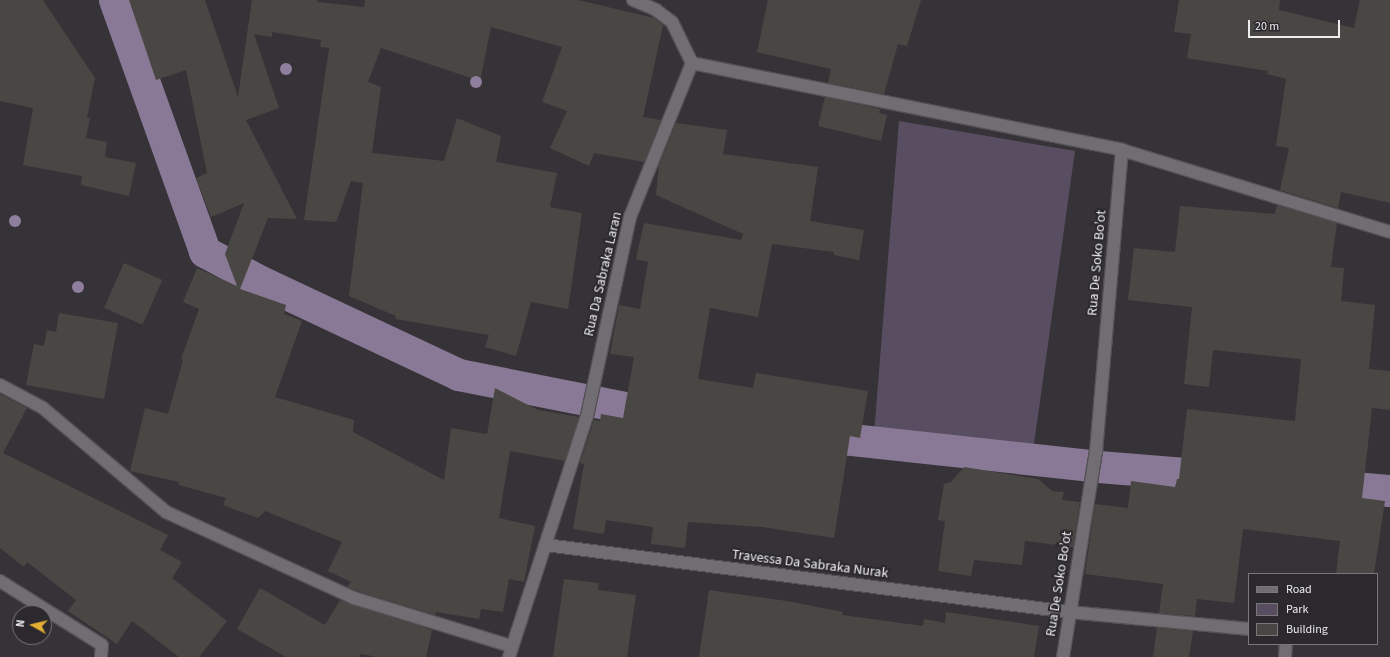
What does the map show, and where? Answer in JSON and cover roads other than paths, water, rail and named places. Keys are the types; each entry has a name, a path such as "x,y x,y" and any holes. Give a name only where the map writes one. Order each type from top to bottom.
{"street":[{"path":"633,0 656,10 672,22 692,63 1122,150 1390,232"},
{"name":"Rua Da Sabraka Laran","path":"546,545 587,416 630,218 692,63"},
{"name":"Rua De Soko Bo’ot","path":"1063,657 1069,612 1096,452 1122,150"},
{"path":"0,385 43,408 166,512 354,598 510,651 546,545"},
{"name":"Travessa Da Sabraka Nurak","path":"546,545 1069,612 1248,629"},
{"path":"0,581 102,645 101,657"},
{"path":"1285,657 1286,645"}],"waterway":[{"path":"115,0 205,252 259,281 459,375 667,416"},
{"path":"806,435 1099,467 1223,477"},
{"path":"1319,485 1390,491"}]}
